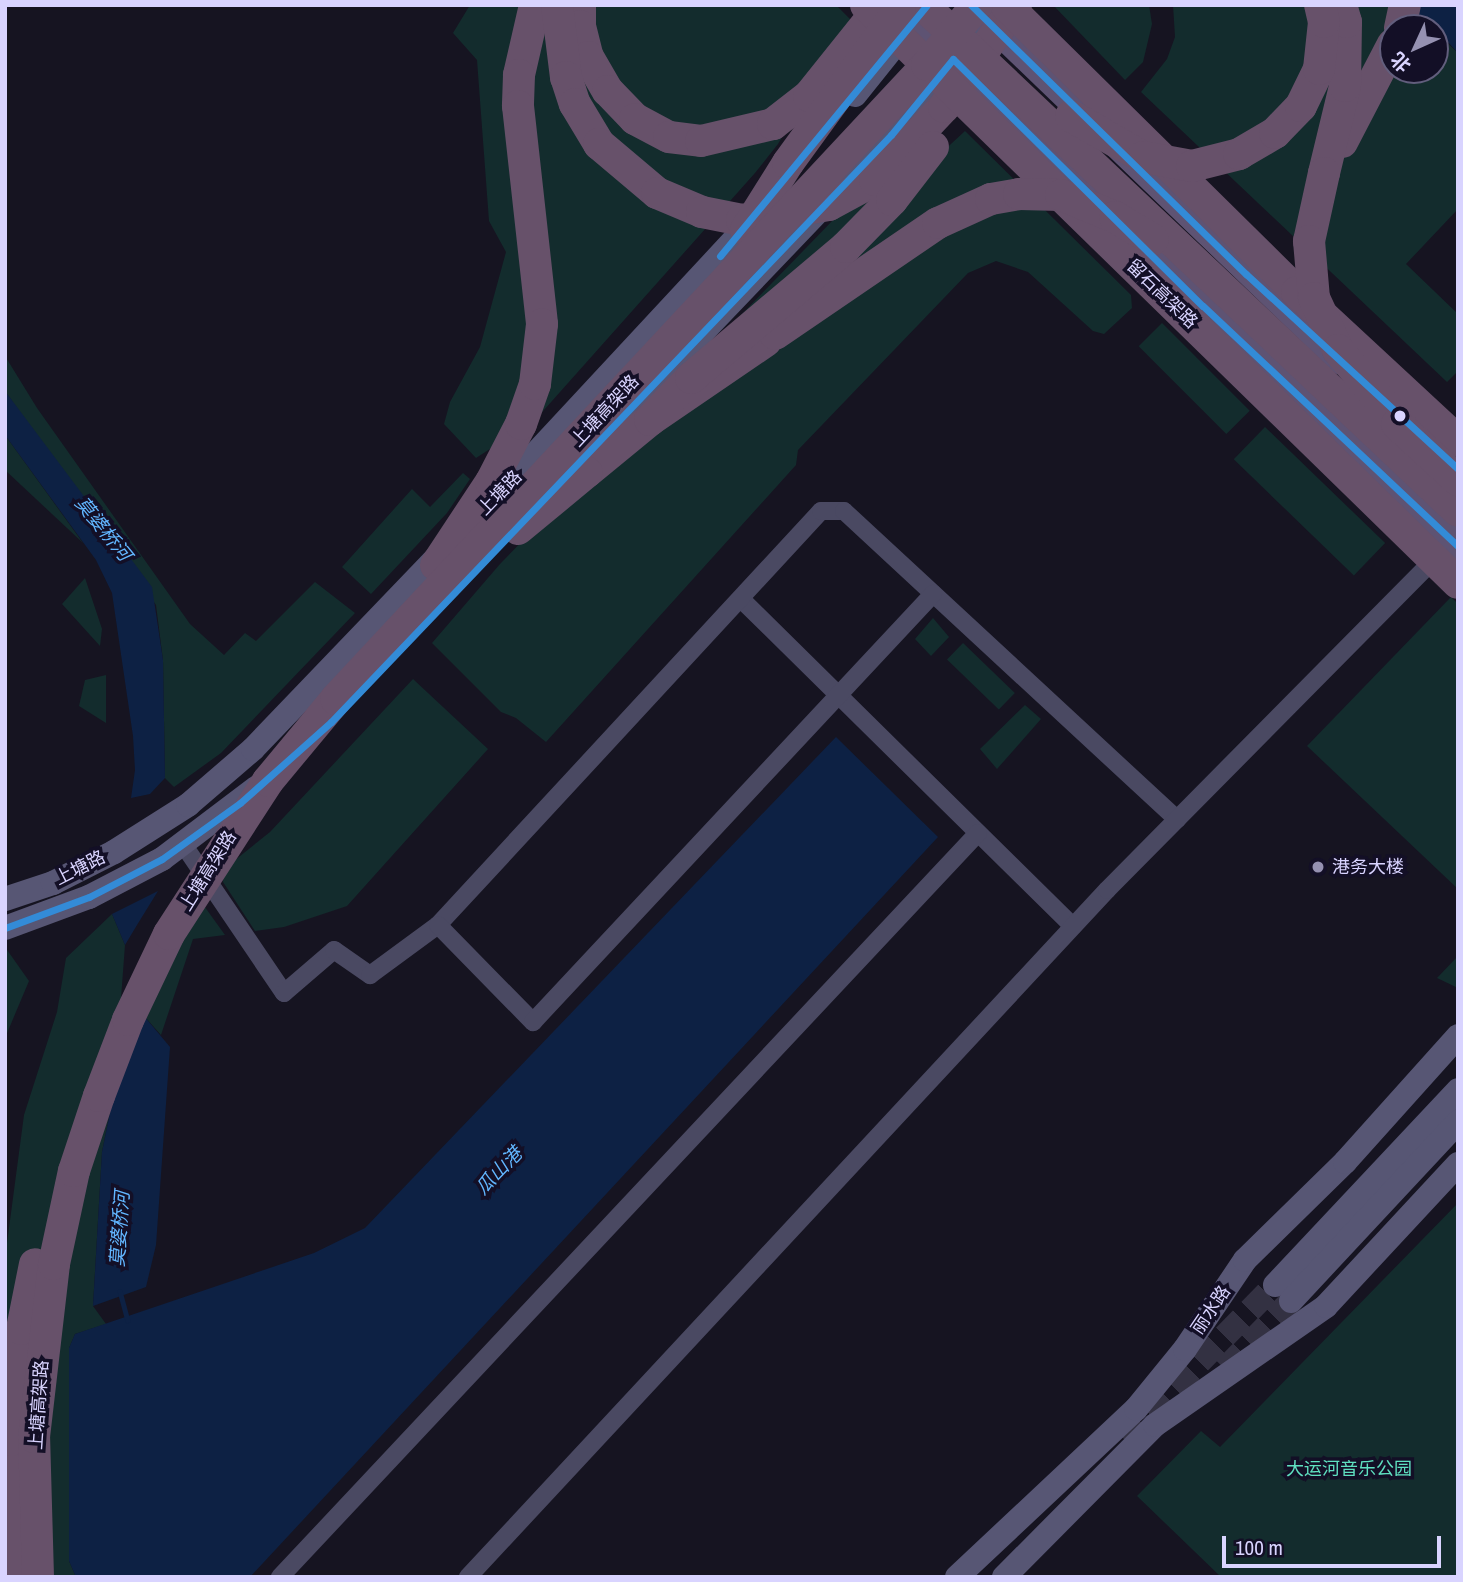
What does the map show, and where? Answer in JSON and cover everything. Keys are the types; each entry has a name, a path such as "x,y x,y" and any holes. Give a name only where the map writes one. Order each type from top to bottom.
{"highway":[{"path":"433,580 491,482 521,424 535,384 542,295 518,106 519,75 535,5"},
{"path":"557,5 566,77 575,104 599,144 657,193 702,212 742,220 829,205 875,180 944,107 1016,5"},
{"path":"580,5 580,26 588,57 607,91 635,119 669,136 701,141 773,124 809,96 882,5"},
{"name":"留石高架路","path":"866,5 1458,583"},
{"path":"955,5 1458,480"},
{"name":"上塘高架路","path":"38,1577 34,1437 54,1264 74,1171 128,1020 169,934 268,781 433,580 743,234 955,5"},
{"path":"650,420 691,378 806,285 892,200 1040,5"},
{"path":"1071,116 1143,157 1192,166 1239,154 1275,132 1301,106 1319,69 1324,22 1320,5"},
{"path":"1341,5 1346,22 1345,86 1309,241 1314,298 1338,351 1412,438"},
{"path":"987,8 1458,441"},
{"name":"上塘高架路","path":"16,1577 11,1440 22,1329 70,1114 137,953 221,815 264,751 433,580 927,65 987,8"},
{"path":"743,234 788,163 912,9 1221,286 1456,533"},
{"path":"1324,173 1379,70"},
{"path":"433,580 650,420 928,230 991,199 1020,194 1061,195 1115,217 1221,286"}],"main road":[{"name":"上塘路","path":"5,928 89,897 183,844 240,803 331,722 891,135 953,59 987,8"},
{"path":"987,8 1246,274 1458,469"},
{"name":"上塘路","path":"5,899 52,883 121,848 188,805 253,749 702,277 802,162 912,9"},
{"path":"912,9 953,59 1203,306 1456,533"},
{"name":"丽水路","path":"957,1577 1136,1409 1185,1349 1245,1260 1345,1162 1458,1036"},
{"path":"1458,1090 1283,1293 1458,1122"},
{"path":"1004,1577 1155,1425 1326,1306 1458,1164"}],"street":[{"path":"183,844 284,993 334,950 370,975 438,925 821,511 844,511 1177,819"},
{"path":"468,1577 1073,926 1456,533"},
{"path":"438,925 533,1022 933,594"},
{"path":"741,599 1073,926"},
{"path":"280,1577 978,833"}],"green space":[{"path":"470,5 836,5 851,20 778,144 755,173 536,419 476,458 444,424 450,402 480,347 506,252 489,221 477,60 453,33"},
{"path":"1053,5 1149,5 1152,24 1143,62 1125,80"},
{"path":"1173,5 1408,5 1417,14 1379,14 1379,84 1449,84 1449,44 1458,53 1458,209 1406,264 1458,314 1458,371 1447,382 1141,92 1167,59 1175,37"},
{"path":"965,131 1131,295 1132,308 1104,334 1093,331 1028,272 996,261 968,273 798,450 796,465 546,742 516,718 501,712 432,643 500,564 834,219 938,156"},
{"path":"1162,323 1250,411 1226,434 1139,346"},
{"path":"5,356 37,408 190,624 224,655 245,633 256,641 315,582 355,613 221,753 174,787 165,778 163,660 156,605 5,391"},
{"path":"1265,427 1385,543 1354,575 1234,459"},
{"path":"5,435 83,543 5,470"},
{"path":"463,473 470,479 447,513 371,594 342,567 412,489 430,507"},
{"path":"85,578 102,629 100,646 62,604"},
{"path":"1451,597 1458,604 1458,889 1307,746"},
{"path":"933,618 949,637 931,656 915,639"},
{"path":"963,643 1015,693 999,710 947,660"},
{"path":"106,675 106,723 79,706 85,680"},
{"path":"413,679 488,749 347,906 284,927 255,931 223,882 224,869 270,832"},
{"path":"1025,705 1041,719 997,769 980,749"},
{"path":"202,903 225,935 193,939 161,1035 144,1016"},
{"path":"112,914 125,945 114,1092 102,1152 93,1306 106,1324 75,1334 69,1348 69,1561 76,1577 5,1577 5,1258 24,1115 57,1012 66,958"},
{"path":"5,947 29,981 5,1038"},
{"path":"1458,956 1458,988 1437,978"},
{"name":"大运河音乐公园","path":"1458,1203 1458,1577 1221,1577 1137,1496 1201,1431 1220,1447"}],"water":[{"path":"1408,5 1458,5 1458,53 1449,43 1449,14 1419,14"},
{"path":"5,391 152,587 163,660 165,778 150,794 131,798 135,770 133,736 112,593 96,560 5,435"},
{"name":"瓜山港","path":"836,737 938,837 250,1577 76,1577 69,1561 69,1348 75,1334 314,1253 365,1228"},
{"path":"158,891 137,925 125,945 112,914"},
{"path":"144,1016 170,1047 156,1245 146,1287 93,1306 102,1152 114,1093"}],"waterway":[{"name":"莫婆桥河","path":"120,1291 128,1320"}],"tunnel":[{"path":"1124,1439 1275,1285"},
{"path":"1225,1369 1291,1301"}],"transit line":[{"path":"720,256 927,5"},
{"path":"971,5 1246,274 1458,469"},
{"path":"5,928 89,897 162,859 240,803 331,722 891,135 953,59 1203,306 1458,546"}],"place":[{"name":"港务大楼","path":"1318,867"}]}
